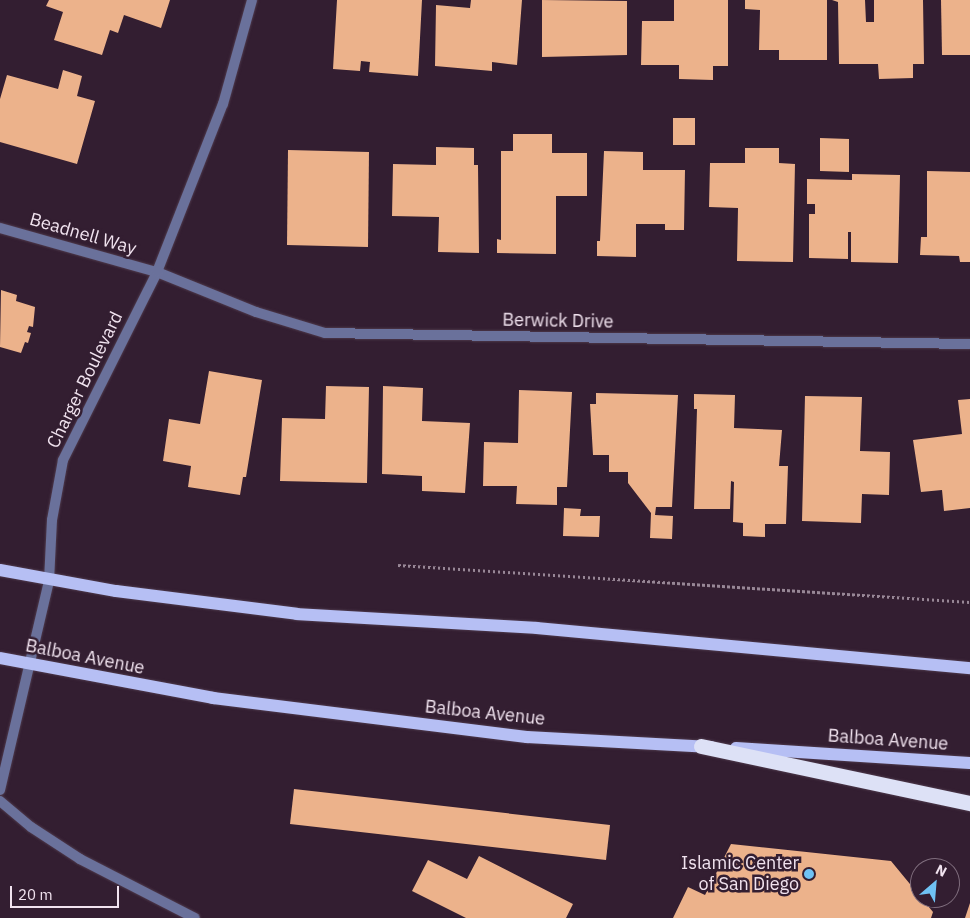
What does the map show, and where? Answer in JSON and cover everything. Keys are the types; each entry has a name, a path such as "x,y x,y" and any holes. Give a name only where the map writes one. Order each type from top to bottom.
{"highway":[{"path":"701,746 970,802"}],"main road":[{"path":"0,570 49,581 287,613 537,628 970,668"},
{"name":"Balboa Avenue","path":"0,658 213,698 517,736 970,763"}],"street":[{"name":"Charger Boulevard","path":"0,790 49,581 52,520 63,460 157,272 223,104 252,0"},
{"name":"Beadnell Way","path":"0,228 157,272"},
{"name":"Berwick Drive","path":"157,272 256,312 325,333 970,344"},
{"path":"0,802 30,827 80,859 195,918"}],"path":[{"path":"398,565 970,602"}],"building":[{"path":"49,0 170,0 161,28 124,15 118,33 110,30 102,55 54,40 63,12 46,6"},
{"path":"337,0 422,0 418,76 369,72 370,62 361,61 360,71 333,69"},
{"path":"471,0 522,0 517,65 492,62 492,71 435,66 436,5 470,8"},
{"path":"542,0 627,1 627,55 542,57"},
{"path":"674,0 728,0 728,66 713,66 713,80 679,79 679,65 641,65 642,21 674,21"},
{"path":"745,0 827,0 827,60 779,60 779,50 759,50 760,10 745,9"},
{"path":"832,0 865,0 866,22 874,22 874,0 923,0 924,64 913,64 913,78 879,79 878,64 839,64 838,2"},
{"path":"941,0 970,0 970,55 942,55"},
{"path":"63,70 82,76 77,96 95,101 77,164 0,142 0,99 7,75 58,89"},
{"path":"673,118 695,118 695,145 673,145"},
{"path":"513,134 552,134 552,153 587,153 587,196 556,196 556,254 497,253 497,239 501,240 501,151 513,151"},
{"path":"820,138 849,139 849,172 820,171"},
{"path":"436,147 474,148 474,165 478,165 479,253 438,252 439,217 392,216 393,164 436,165"},
{"path":"745,148 779,148 779,163 795,164 793,262 737,261 738,208 709,207 710,163 745,163"},
{"path":"288,150 369,152 368,247 287,245"},
{"path":"604,151 643,152 643,170 685,170 684,230 665,230 665,224 636,224 636,257 597,256 597,241 600,241"},
{"path":"927,171 970,172 970,262 960,262 959,256 920,255 921,237 927,237"},
{"path":"852,174 900,175 898,263 851,262 851,232 848,232 848,259 809,258 809,214 815,214 815,204 807,204 807,179 852,180"},
{"path":"1,290 17,295 16,301 35,307 33,327 29,326 27,332 31,333 28,343 25,342 21,353 0,347"},
{"path":"209,371 262,380 246,477 243,477 240,495 188,487 191,466 163,461 169,419 200,424"},
{"path":"326,386 369,387 367,483 280,481 282,418 325,419"},
{"path":"383,386 423,388 422,421 470,423 465,493 422,491 422,476 382,474"},
{"path":"519,390 572,392 567,487 557,487 557,505 516,504 517,486 483,486 484,442 518,443"},
{"path":"596,393 678,395 672,507 656,507 655,515 673,516 672,539 650,538 651,513 628,483 628,472 609,472 609,455 593,455 590,404 596,404"},
{"path":"694,394 735,395 734,428 782,430 779,466 788,466 786,524 765,524 765,537 743,536 743,523 733,522 734,482 731,481 730,509 694,509 697,409 694,409"},
{"path":"805,396 862,397 860,451 890,452 889,495 862,494 861,523 802,521"},
{"path":"970,399 970,508 944,511 942,490 921,492 913,440 962,434 958,400"},
{"path":"564,508 581,509 580,516 600,516 599,537 563,536"},
{"path":"294,789 610,825 606,860 290,824"},
{"name":"Islamic Center of San Diego","path":"731,844 891,861 910,884 910,908 930,908 933,912 931,918 673,918 688,887 705,895"},
{"path":"479,856 573,904 566,918 466,918 412,891 428,860 467,879"},
{"path":"970,903 970,918 965,918"}],"place":[{"name":"Islamic Center of San Diego","path":"809,874"}]}
